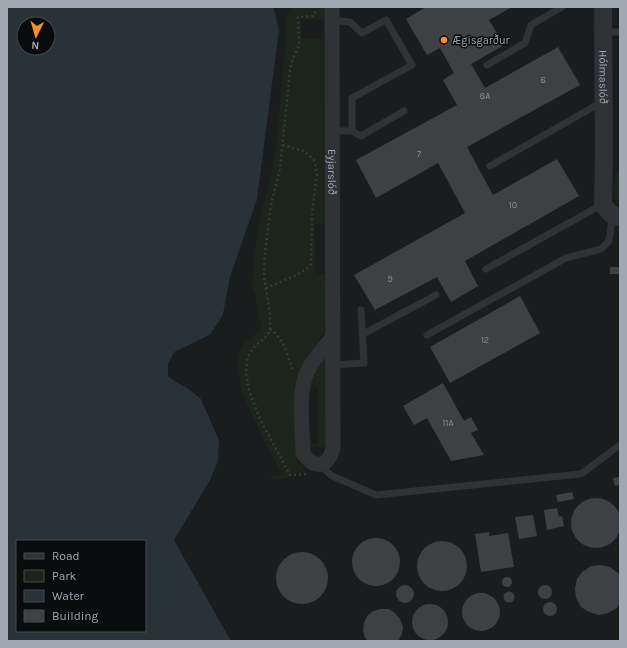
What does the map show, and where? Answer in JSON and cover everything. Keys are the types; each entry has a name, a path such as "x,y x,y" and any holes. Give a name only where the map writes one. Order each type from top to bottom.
{"street":[{"name":"Hólmaslóð","path":"603,7 611,32 604,101 612,149 612,212"},
{"name":"Eyjarslóð","path":"319,464 327,462 332,457 333,448 332,13"},
{"path":"319,464 312,463 304,454 302,398 304,379 309,369 333,337"}],"lane":[{"path":"487,65 525,43 531,25 562,7"},
{"path":"332,13 350,22 362,33 386,20 412,65 352,98 352,131"},
{"path":"490,166 604,101"},
{"path":"333,131 352,131 361,136 404,111"},
{"path":"427,336 566,258 601,249 608,242 610,237 612,212 486,269"},
{"path":"363,334 436,295"},
{"path":"333,365 364,363 361,310"},
{"path":"319,464 332,476 376,495 580,474 620,445"}],"path":[{"path":"318,7 313,16 298,17 298,46 290,70 280,169 268,222 264,265 270,315 270,329 268,335 253,348 246,362 247,380 253,402 260,419 290,475 305,475 319,464"},
{"path":"266,288 297,274 309,267 311,264 312,214 317,174 316,167 314,160 304,151 283,145"},
{"path":"270,329 274,332 282,344 293,370 304,379"}],"shaded area":[{"path":"273,7 620,7 620,641 231,641 174,540 7,507 219,439 201,399 189,389 168,376 168,364 173,352 210,335 223,315 230,277 241,243 279,30"}],"green space":[{"path":"291,7 325,7 325,19 301,20 302,39 325,39 325,224 315,224 315,273 325,274 326,324 320,339 305,363 297,452 299,463 305,471 304,473 291,474 288,478 272,479 269,474 277,476 282,474 262,437 242,392 237,363 243,344 260,330 261,324 257,313 256,298 252,287 254,257 261,213 275,155 285,49 286,15"},
{"path":"620,170 620,206 617,203 614,194 614,182 617,173"},
{"path":"326,355 326,447 313,447 310,443 316,445 318,442 318,387 310,383 312,373"}],"water":[{"path":"7,7 273,7 274,9 279,30 257,199 230,277 223,315 210,335 174,352 168,364 168,376 189,389 201,399 219,440 218,461 210,480 174,540 231,641 7,641"}],"building":[{"path":"426,7 512,7 489,20 504,45 471,64 485,88 558,47 580,85 467,147 493,195 557,159 579,196 465,261 478,286 451,302 437,277 375,310 354,275 465,213 438,163 376,198 356,160 457,105 443,80 454,73 440,48 427,55 406,19"},
{"path":"610,267 619,267 619,274 610,274"},
{"path":"520,296 540,333 450,383 430,347"},
{"path":"443,383 464,421 471,417 478,430 471,433 484,455 451,461 427,418 414,425 403,406"},
{"path":"620,477 620,485 615,486 613,478"},
{"path":"572,492 574,499 558,502 556,495"},
{"path":"591,498 601,498 614,505 621,518 621,528 614,541 601,548 591,548 582,544 575,537 571,528 571,518 575,509 582,502"},
{"path":"557,508 559,517 562,516 564,526 547,530 544,510"},
{"path":"533,515 537,536 519,539 515,517"},
{"path":"489,532 489,536 508,533 514,567 481,572 475,534"},
{"path":"371,538 381,538 390,542 396,548 399,553 399,571 390,582 381,586 371,586 362,582 356,576 352,567 352,557 356,548 362,542"},
{"path":"437,541 447,541 460,548 467,561 467,571 460,584 447,591 437,591 428,587 421,580 417,571 417,561 421,552 428,545"},
{"path":"302,552 312,554 320,560 326,568 328,578 326,588 320,596 312,602 302,604 292,602 284,596 278,588 276,578 278,568 284,560 292,554"},
{"path":"600,565 610,567 620,576 620,603 617,608 608,613 599,615 589,612 581,607 576,598 575,589 577,579 582,572 591,566"},
{"path":"505,577 509,577 511,578 511,586 505,587 502,584 502,580"},
{"path":"401,585 409,585 414,590 412,601 409,603 401,603 396,598 396,590"},
{"path":"545,585 550,587 552,592 550,597 545,599 540,597 538,592 540,587"},
{"path":"509,591 513,593 515,597 513,601 509,603 505,601 503,597 505,593"},
{"path":"477,593 485,593 495,598 499,605 499,619 495,626 485,631 477,631 467,626 465,623 462,616 462,608 467,598 470,596"},
{"path":"550,602 555,604 557,609 555,614 550,616 545,614 543,609 545,604"},
{"path":"434,604 443,609 447,615 447,629 443,635 434,640 426,640 417,635 413,629 412,618 417,609 423,605"},
{"path":"389,609 400,619 403,627 402,634 398,641 368,641 365,638 363,630 367,616 373,611"}],"place":[{"name":"Ægisgarður","path":"444,40"}]}
